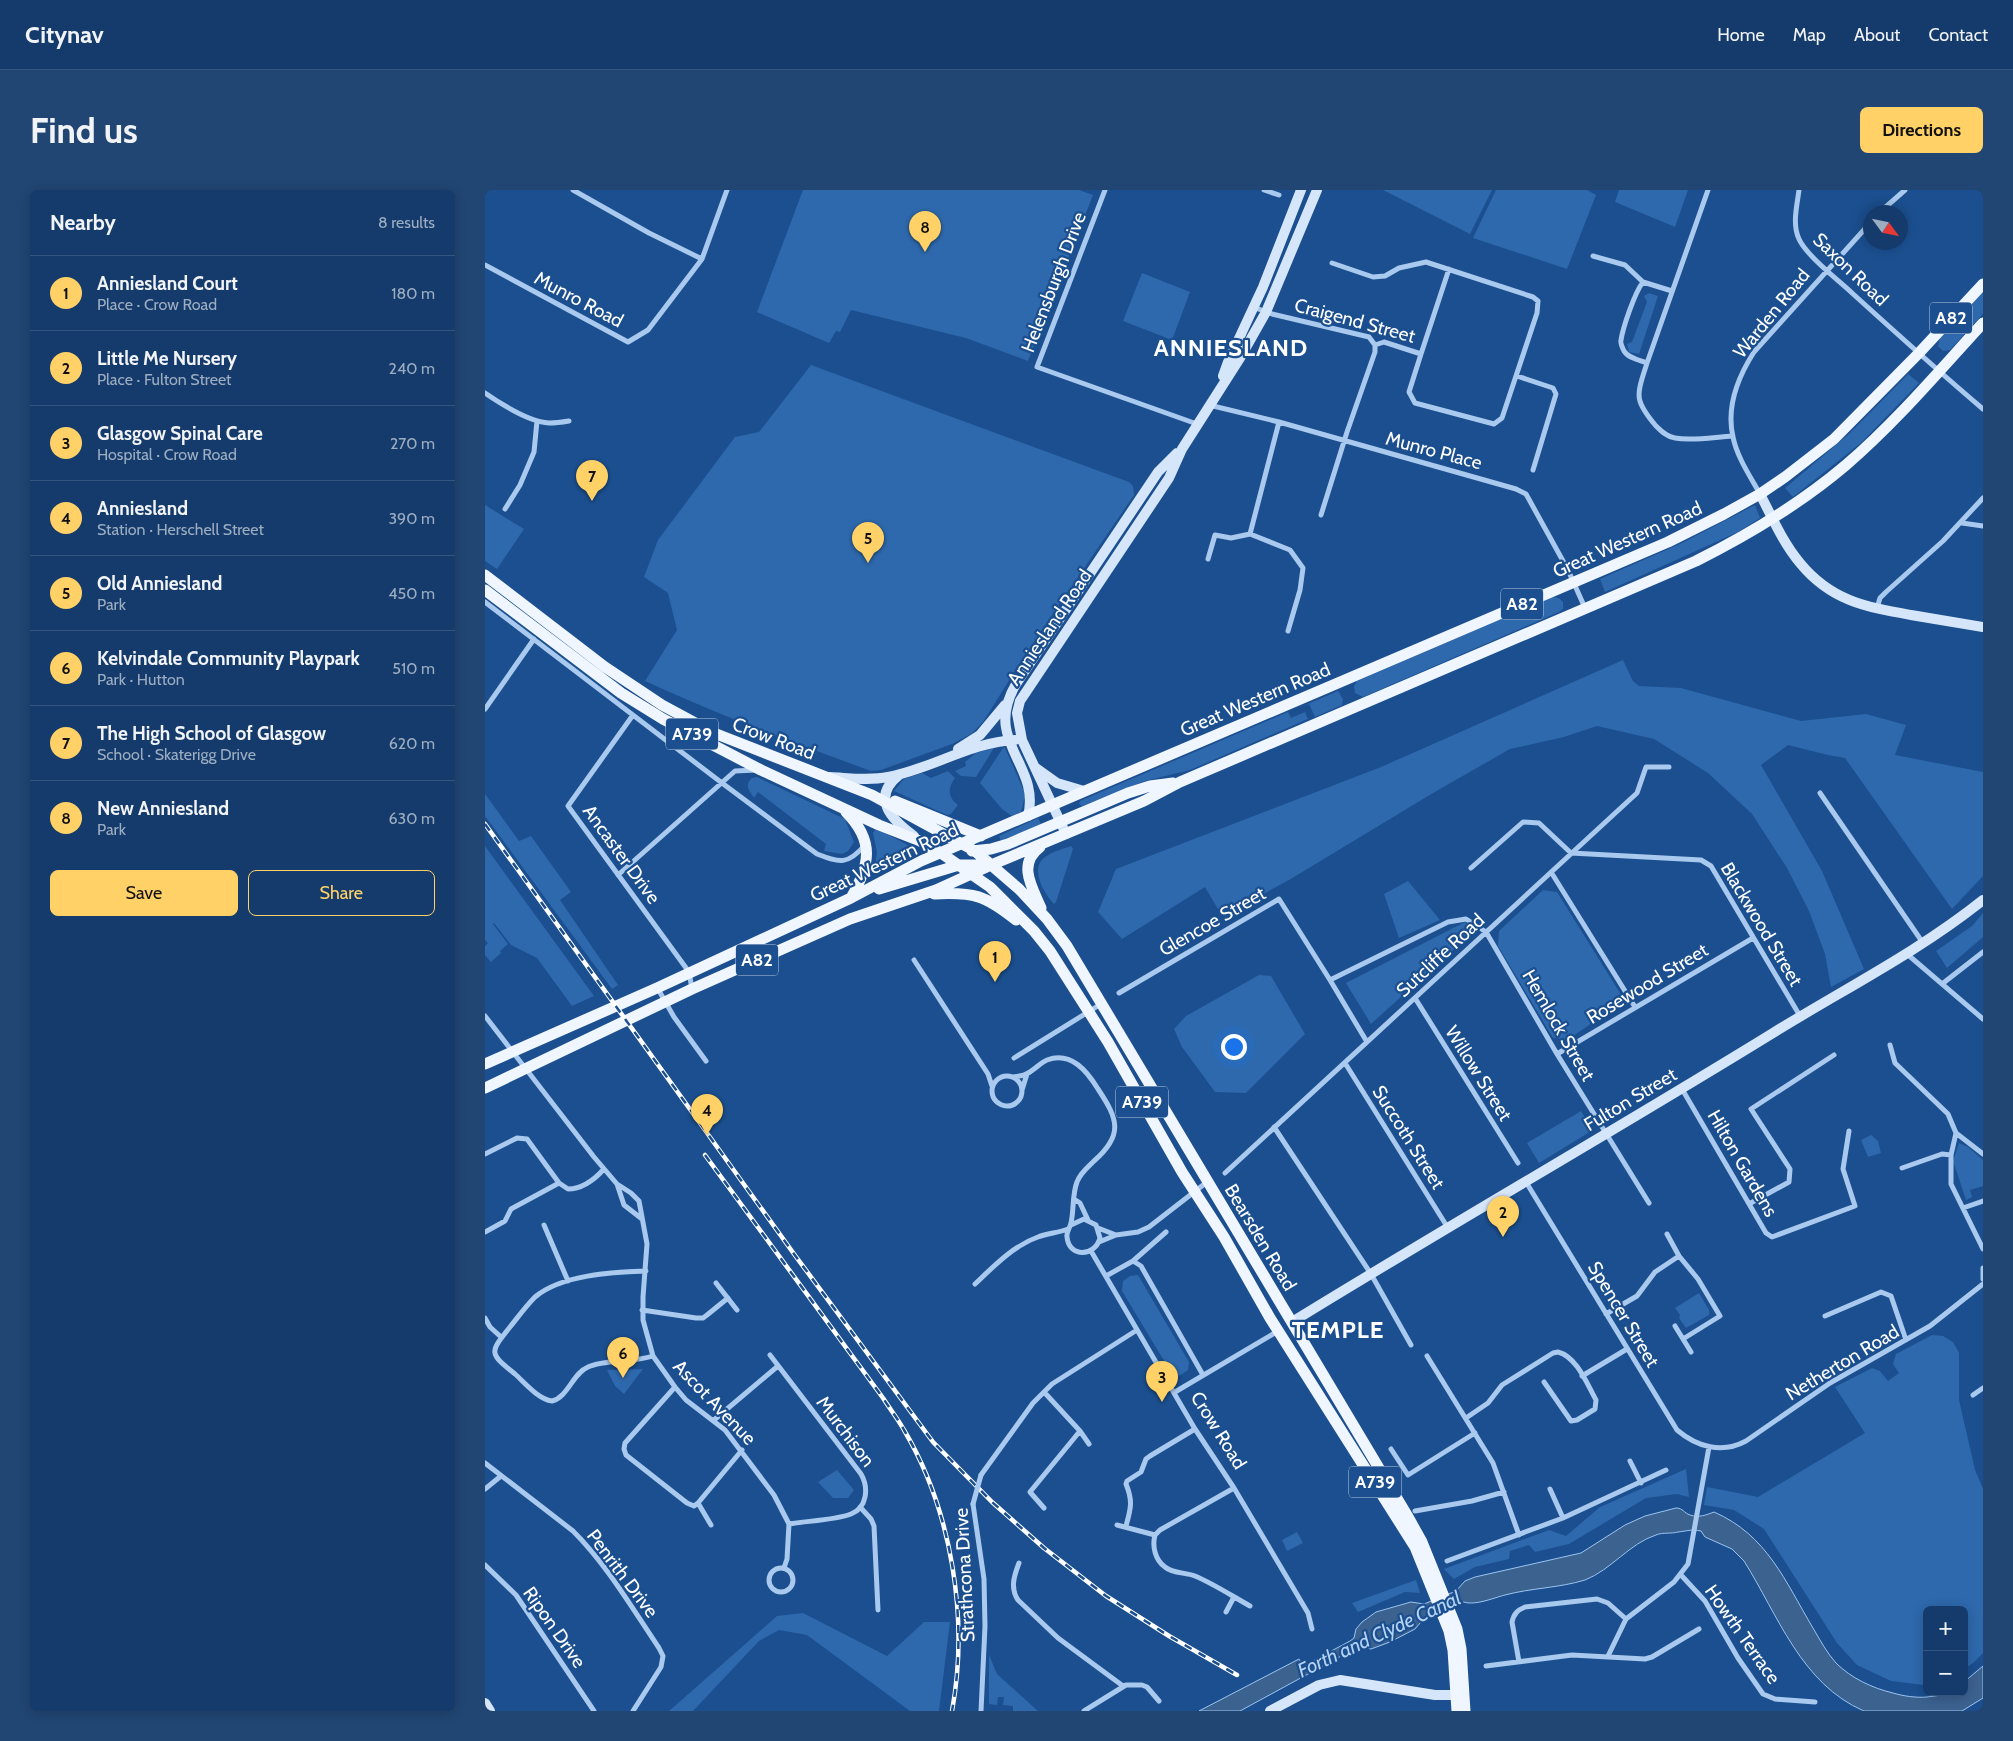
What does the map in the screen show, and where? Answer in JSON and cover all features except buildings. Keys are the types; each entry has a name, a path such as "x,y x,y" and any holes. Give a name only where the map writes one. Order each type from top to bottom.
{"main road":[{"name":"Great Western Road","path":"485,1064 657,988 851,898 941,853 1694,530 1760,494 1833,439 1919,353 1983,284"},
{"name":"Great Western Road","path":"485,1088 692,989 859,916 923,895 1144,801 1180,782 1696,561 1743,537 1809,495 1846,465 1893,421 1983,323"},
{"name":"Crow Road","path":"485,576 605,667 662,706 714,733 872,795 963,844"},
{"name":"Crow Road","path":"485,590 621,693 663,719 761,770 879,825 920,841 941,853"},
{"path":"941,853 975,851 1008,844 1142,788 1180,782"},
{"path":"885,801 903,804 981,836"},
{"path":"839,805 858,825 867,855 864,871 851,898"},
{"name":"A739","path":"963,844 975,851 991,865"},
{"path":"1044,844 1033,853 1029,860 1027,871 1029,881 1047,919"},
{"name":"A739","path":"941,853 972,873"},
{"path":"851,898 959,865 991,865"},
{"name":"Bearsden Road","path":"991,865 1019,889 1047,919 1067,946 1407,1515 1421,1542 1445,1610 1459,1696 1465,1711"},
{"name":"Bearsden Road","path":"972,873 1011,906 1043,941 1088,1012 1279,1330 1403,1527 1435,1585"},
{"path":"923,895 939,893 967,894 988,899 1043,941"},
{"path":"1279,1330 1292,1322"},
{"name":"Bearsden Road","path":"1457,1711 1459,1696"}],"street":[{"path":"573,190 649,233 702,259"},
{"name":"Munro Road","path":"485,265 628,342 648,330 702,259 727,190"},
{"name":"Helensburgh Drive","path":"1105,190 1037,367 1197,424"},
{"path":"1264,190 1279,195"},
{"name":"Anniesland Road","path":"1221,384 1227,362 1253,307 1301,190"},
{"name":"Anniesland Road","path":"1067,834 1022,740 1017,714 1020,701 1169,478 1182,449 1266,312 1317,190"},
{"path":"1708,190 1647,363 1639,389 1639,400 1643,410 1663,433 1672,438 1733,436"},
{"name":"Saxon Road","path":"1799,190 1795,218 1798,238 1803,245 1826,270 1983,409"},
{"path":"1888,205 1905,190"},
{"name":"Warden Road","path":"1760,494 1737,450 1733,436 1732,407 1740,377 1754,352 1863,231"},
{"path":"1593,256 1625,265 1643,282 1653,283 1672,291"},
{"path":"1332,263 1373,277 1385,276 1399,268 1426,262 1533,297 1537,301 1537,313 1503,418 1491,425 1415,403 1409,392 1421,354"},
{"name":"Craigend Street","path":"1253,307 1369,338 1375,345 1384,342 1421,354 1449,269"},
{"path":"1643,282 1638,288 1620,342 1625,352 1632,358 1647,363"},
{"path":"1321,515 1375,352 1375,345"},
{"path":"1517,376 1553,388 1556,394 1533,470"},
{"path":"485,393 499,403 537,421 549,423 569,421"},
{"name":"Munro Place","path":"1208,405 1279,422 1516,488 1526,494 1585,608"},
{"path":"505,509 520,485 534,452 537,421"},
{"path":"1249,534 1279,422"},
{"name":"Anniesland Road","path":"933,762 968,744 980,735 1007,702 1016,684 1158,472 1182,449"},
{"path":"1760,494 1799,562 1822,586 1849,601 1877,609 1983,627"},
{"path":"1877,609 1880,598 1885,592 1961,523 1983,498"},
{"path":"1961,523 1983,526"},
{"path":"1208,559 1215,535 1231,538 1249,534 1290,550 1303,568 1300,590 1288,631"},
{"path":"485,602 817,854 834,861 846,861 865,844"},
{"path":"485,709 534,639"},
{"name":"Anniesland Road","path":"1007,702 1005,720 1009,740 1030,787 1031,804 1028,816"},
{"name":"Ancaster Drive","path":"633,716 568,806 689,972 692,989"},
{"path":"824,776 868,780 900,774 981,747 1009,740 1022,740"},
{"name":"Sutcliffe Road","path":"1225,1173 1637,793 1645,767 1669,767"},
{"path":"1035,768 1057,783 1084,791"},
{"name":"Crow Road","path":"618,875 735,771 761,770"},
{"path":"900,774 892,782 885,801 889,814 895,822 920,841"},
{"path":"1820,793 1923,943"},
{"path":"1471,868 1523,822 1539,823 1571,853"},
{"name":"Blackwood Street","path":"1571,853 1701,860 1711,866 1800,1016"},
{"path":"1551,872 1635,1007"},
{"name":"Glencoe Street","path":"1119,993 1279,899 1367,1042"},
{"name":"Fulton Street","path":"1292,1322 1682,1089 1800,1016 1907,954 1956,922 1983,900"},
{"path":"1330,980 1448,922 1466,919 1486,932"},
{"name":"Hemlock Street","path":"1486,932 1605,1134 1649,1203"},
{"name":"Rosewood Street","path":"1557,1054 1753,938"},
{"path":"1942,984 1983,952"},
{"path":"1907,954 1983,1019"},
{"path":"914,960 988,1074 992,1086 993,1099 999,1105 1007,1107 1017,1103 1022,1095 1027,1074"},
{"path":"657,988 706,1061"},
{"name":"Willow Street","path":"1415,998 1518,1163"},
{"path":"1013,1058 1101,1004"},
{"path":"485,1016 617,1184 624,1205 642,1219"},
{"path":"1890,1045 1895,1063 1948,1114 1956,1133 1983,1154"},
{"path":"1749,1204 1789,1182 1790,1170 1751,1109 1834,1055"},
{"path":"988,1074 1013,1077 1027,1074 1046,1060 1062,1059 1075,1062 1088,1072 1110,1108 1115,1128 1111,1143 1085,1169 1077,1182 1067,1239 1076,1251 1081,1253 1091,1251 1099,1242 1117,1235 1138,1232 1149,1227 1208,1182"},
{"name":"Succoth Street","path":"1345,1062 1448,1228"},
{"path":"992,1086 998,1078 1003,1076"},
{"path":"1013,1077 1017,1080 1022,1090"},
{"name":"Hilton Gardens","path":"1682,1089 1766,1233 1772,1237 1777,1237 1855,1206 1843,1169 1849,1131"},
{"path":"1274,1127 1371,1274 1411,1345"},
{"path":"1956,1133 1951,1155 1951,1184 1983,1249"},
{"path":"485,1154 522,1137 531,1143 559,1184 568,1189 578,1188 605,1169"},
{"path":"1902,1168 1942,1154 1951,1155"},
{"name":"Spencer Street","path":"1526,1182 1677,1430 1686,1438 1709,1447"},
{"path":"485,1232 505,1221 511,1209 559,1184"},
{"name":"Ascot Avenue","path":"617,1184 639,1201 647,1244 642,1310 645,1330 653,1356 686,1400 714,1420 742,1450 774,1494 789,1524 787,1559 784,1568"},
{"path":"1074,1199 1079,1203 1088,1220 1098,1228 1117,1235"},
{"path":"1963,1208 1983,1201"},
{"path":"975,1284 1006,1255 1037,1237 1054,1234 1079,1220 1088,1220"},
{"path":"544,1224 568,1281"},
{"path":"1098,1228 1099,1242"},
{"path":"1106,1276 1133,1261 1166,1232"},
{"path":"1054,1234 1067,1239"},
{"path":"1667,1234 1679,1256 1698,1279 1719,1316 1683,1339"},
{"name":"Crow Road","path":"1091,1251 1195,1429 1234,1488 1308,1613 1312,1629"},
{"path":"1606,1314 1637,1296 1655,1272 1679,1256"},
{"path":"1133,1261 1141,1266 1203,1375"},
{"path":"1983,1268 1983,1279"},
{"path":"646,1271 608,1273 553,1286 535,1298 501,1337 495,1346 495,1355 497,1360 540,1395 552,1401 559,1397 585,1368 597,1364 635,1361 653,1356"},
{"path":"716,1283 737,1310"},
{"name":"Netherton Road","path":"1709,1447 1731,1447 1746,1441 1829,1383 1930,1326 1983,1284"},
{"path":"1825,1316 1881,1292 1891,1296 1906,1340"},
{"path":"642,1310 703,1318 727,1298"},
{"path":"485,1318 490,1327 501,1337"},
{"path":"1675,1326 1691,1352"},
{"name":"Strathcona Drive","path":"981,1711 985,1626 983,1579 973,1504 981,1476 1033,1403 1052,1384 1137,1330"},
{"path":"1175,1392 1279,1330"},
{"path":"1582,1376 1627,1349"},
{"path":"1466,1418 1487,1403 1502,1385 1553,1353 1558,1352 1569,1357 1597,1400 1597,1404 1591,1413 1575,1422 1568,1419 1543,1382"},
{"name":"Murchison","path":"770,1355 864,1479 866,1485 865,1497 860,1507"},
{"path":"1427,1356 1493,1463 1519,1535"},
{"path":"714,1420 778,1366"},
{"path":"675,1387 625,1443 624,1453 687,1503 694,1506 742,1450"},
{"path":"1973,1395 1983,1388"},
{"path":"1044,1392 1080,1431 1089,1444"},
{"path":"1126,1526 1131,1503 1131,1496 1126,1484 1127,1481 1141,1472 1147,1460 1157,1450 1195,1429"},
{"path":"1044,1508 1030,1492 1080,1431"},
{"path":"1391,1449 1408,1475 1475,1433"},
{"path":"1608,1656 1625,1619 1681,1575 1688,1564 1709,1447"},
{"path":"1631,1461 1641,1483"},
{"name":"Penrith Drive","path":"485,1463 573,1531 589,1547 659,1648 663,1656 661,1667 633,1711"},
{"path":"1447,1561 1563,1518 1666,1470"},
{"path":"485,1489 501,1476"},
{"path":"1234,1488 1160,1530 1155,1535 1155,1552 1163,1566 1169,1570 1196,1577 1250,1606"},
{"path":"1549,1489 1563,1518"},
{"path":"1415,1511 1472,1501 1504,1492"},
{"path":"698,1503 711,1525"},
{"path":"789,1524 849,1515 860,1507 871,1519 874,1526 878,1610"},
{"path":"1117,1524 1155,1535"},
{"path":"1019,1563 1013,1582 1018,1600 1058,1638 1123,1686"},
{"name":"Ripon Drive","path":"485,1565 516,1595 594,1711"},
{"name":"Ascot Avenue","path":"784,1568 790,1572 793,1582 787,1591 779,1592 772,1588 769,1577 773,1570 784,1568"},
{"name":"Howth Terrace","path":"1681,1575 1705,1601 1738,1658 1763,1694 1775,1699 1815,1702"},
{"path":"1226,1612 1235,1598"},
{"path":"1519,1662 1512,1622 1513,1616 1525,1607 1597,1599 1608,1603 1625,1619"},
{"path":"1486,1666 1572,1655 1608,1656 1637,1660 1652,1657 1699,1629"},
{"path":"1270,1711 1319,1685 1340,1680 1435,1695 1459,1696"},
{"path":"1084,1711 1129,1684 1144,1685 1159,1702"},
{"path":"485,1703 490,1711"}],"shaded area":[{"path":"803,190 1079,190 1093,195 1028,361 966,338 851,310 840,332 836,331 829,343 757,312"},
{"path":"1383,190 1492,190 1470,234"},
{"path":"1496,190 1587,190 1596,195 1567,269 1473,238"},
{"path":"1619,190 1688,190 1675,227 1615,202"},
{"path":"1142,273 1190,292 1172,340 1123,321"},
{"path":"1983,290 1983,314 1950,350 1943,351 1938,346 1940,338"},
{"path":"1649,293 1658,296 1639,354 1629,352 1627,344 1632,342 1647,302 1644,296"},
{"path":"811,365 1129,482 1133,486 1134,495 1025,655 983,722 971,734 952,744 881,770 871,771 785,739 645,681 677,630 668,593 644,577 658,540 735,437 759,432"},
{"path":"1908,374 1919,383 1862,442 1793,497 1785,488 1849,434"},
{"path":"485,505 524,529 497,569 485,561"},
{"path":"1755,505 1760,518 1738,532 1605,592 1600,579 1682,543"},
{"path":"1553,597 1559,598 1563,602 1563,609 1559,612 1363,697 1355,693 1354,686 1357,681"},
{"path":"1623,660 1633,681 1639,686 1681,688 1801,721 1866,714 1906,725 1895,755 1983,772 1983,876 1952,909 1845,758 1788,745 1761,765 1822,871 1864,969 1831,987 1825,954 1809,911 1787,868 1752,814 1708,773 1654,739 1597,726 1564,737 1510,749 1289,880 1222,916 1205,887 1122,939 1098,912 1116,869 1381,767"},
{"path":"1338,691 1343,699 1342,705 1315,717 1309,704 1296,709"},
{"path":"1288,712 1291,718 1305,712 1308,719 1190,770 1145,781 1082,806 1079,804 1080,801"},
{"path":"994,748 976,777 961,776 955,771 966,766 965,762 976,753"},
{"path":"1003,748 1005,748 1025,795 1021,812 1012,816 1002,809 980,783"},
{"path":"948,771 955,778 950,788 950,795 958,805 951,814 947,815 894,791 904,779 922,773 931,778"},
{"path":"757,777 845,819 854,842 848,851 842,854 824,851 826,844 758,792 754,798 749,790 748,783 752,778"},
{"path":"485,794 519,841 531,836 571,892 560,900 618,985 612,989 485,816"},
{"path":"1038,818 1041,824 1001,841 999,836"},
{"path":"878,829 913,848 913,853 877,868 875,866 877,852 873,833"},
{"path":"485,846 594,996 572,1006 537,958 511,945 494,923 508,944 491,962 485,955 485,946 488,943 485,940"},
{"path":"1071,846 1073,849 1054,904 1046,894 1040,881 1038,868 1040,862 1045,857"},
{"path":"1408,881 1440,920 1399,938 1384,894"},
{"path":"1543,890 1557,892 1625,1001 1567,1040 1553,1038 1498,946 1499,931"},
{"path":"1983,913 1983,937 1947,968 1936,951 1972,926"},
{"path":"1465,922 1473,932 1371,1024 1346,983"},
{"path":"1259,975 1271,976 1305,1034 1246,1093 1215,1092 1182,1047 1174,1029 1186,1016"},
{"path":"1581,1111 1593,1130 1539,1163 1527,1143"},
{"path":"1871,1135 1878,1141 1881,1153 1868,1157 1861,1140"},
{"path":"1959,1143 1968,1147 1983,1160 1983,1186 1970,1190 1972,1197 1966,1200 1953,1161"},
{"path":"1138,1275 1189,1362 1188,1370 1179,1376 1172,1374 1122,1291 1123,1281 1130,1276"},
{"path":"1699,1293 1709,1310 1709,1315 1686,1328 1675,1308"},
{"path":"1932,1335 1943,1336 1953,1342 1959,1353 1959,1400 1975,1470 1983,1489 1983,1653 1968,1666 1968,1606 1923,1606 1923,1685 1891,1681 1857,1665 1837,1643 1764,1529 1734,1510 1704,1505 1707,1487 1758,1497 1865,1433 1835,1387 1872,1368 1880,1371 1888,1381 1899,1373 1893,1364 1896,1354"},
{"path":"643,1369 624,1394 615,1386 607,1370"},
{"path":"1686,1469 1689,1497 1677,1494 1646,1498 1569,1544 1535,1552 1529,1545 1510,1551 1509,1559 1475,1567 1454,1579 1444,1569 1549,1530 1566,1536 1600,1507"},
{"path":"837,1470 854,1490 848,1498 833,1498 818,1482"},
{"path":"1297,1532 1303,1543 1287,1551 1282,1540"},
{"path":"1416,1580 1420,1593 1405,1592 1358,1612 1352,1603"},
{"path":"803,1613 887,1656 924,1622 950,1622 939,1711 910,1711 807,1635 779,1630 759,1641 693,1711 669,1711 777,1616"},
{"path":"989,1655 997,1674 1038,1711 1013,1711 1013,1706 1003,1705 1004,1697 998,1697 997,1705 989,1704"}],"water":[{"name":"Forth and Clyde Canal","path":"1676,1508 1696,1516 1714,1512 1748,1533 1773,1561 1821,1642 1836,1663 1862,1682 1897,1694 1914,1697 1968,1696 1968,1679 1983,1666 1983,1698 1962,1711 1864,1711 1842,1699 1823,1684 1807,1666 1780,1625 1744,1561 1732,1549 1705,1537 1701,1531 1692,1530 1656,1535 1647,1539 1594,1576 1585,1580 1515,1593 1477,1603 1461,1601 1427,1615 1415,1629 1390,1642 1371,1649 1361,1647 1354,1649 1240,1711 1199,1711 1299,1659 1305,1665 1350,1641 1354,1638 1356,1629 1362,1622 1376,1612 1411,1602 1424,1604 1456,1591 1465,1581 1475,1577 1581,1553 1625,1525 1645,1516"}],"railway":[{"path":"485,824 794,1254 933,1442 992,1502 1044,1548 1106,1596 1169,1636 1237,1675"},
{"path":"705,1155 883,1398 902,1426 921,1462 945,1530 957,1603 957,1676 952,1711"}],"place":[{"name":"New Anniesland","path":"925,252"},
{"name":"The High School of Glasgow","path":"592,501"},
{"name":"Old Anniesland","path":"868,563"},
{"name":"Anniesland Court","path":"995,982"},
{"name":"Anniesland","path":"707,1135"},
{"name":"Little Me Nursery","path":"1503,1237"},
{"name":"Kelvindale Community Playpark","path":"623,1378"},
{"name":"Glasgow Spinal Care","path":"1162,1402"}],"district":[{"name":"ANNIESLAND","path":"1231,348"},
{"name":"TEMPLE","path":"1338,1330"}]}
